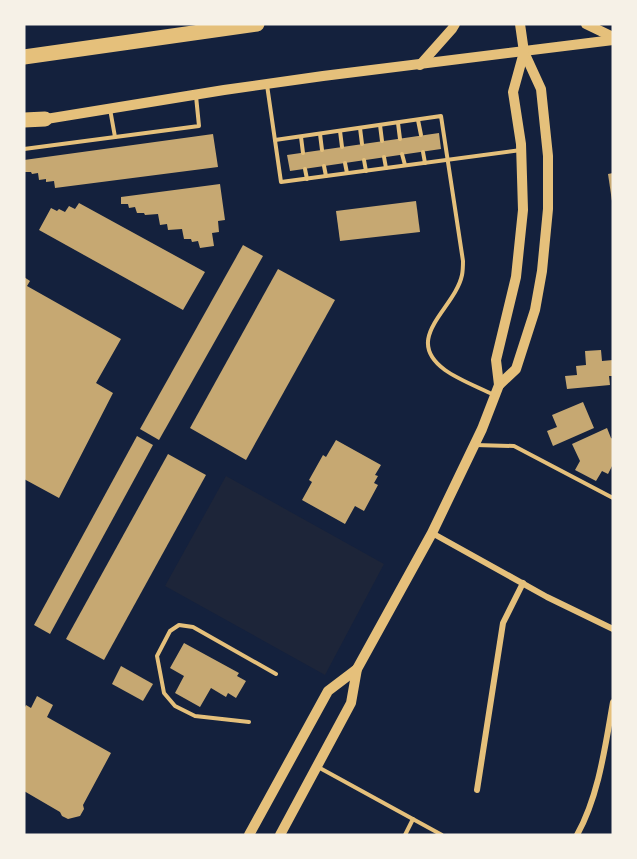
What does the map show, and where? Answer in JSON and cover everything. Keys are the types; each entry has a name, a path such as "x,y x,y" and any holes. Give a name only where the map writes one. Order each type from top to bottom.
{"highway":[{"path":"24,57 257,24"},
{"path":"24,121 45,119"}],"main road":[{"path":"420,64 455,24"},
{"path":"280,835 351,703 357,669 432,533 475,445 497,390 516,369 535,310 542,271 548,209 548,156 541,89 524,52 520,24"},
{"path":"586,24 613,38"},
{"path":"45,119 267,84 524,52 613,38"},
{"path":"497,390 496,360 516,277 523,210 521,150 513,92 524,52"},
{"path":"249,835 328,691 357,669"}],"street":[{"path":"432,533 547,597 613,629"},
{"path":"477,790 502,623 523,583"},
{"path":"577,835 594,792 613,702"}],"lane":[{"path":"267,84 281,182 521,150"},
{"path":"24,149 199,126 195,95"},
{"path":"110,108 115,137"},
{"path":"275,140 441,117 463,261 458,286 428,333 427,345 433,360 446,371 497,390"},
{"path":"418,120 421,135"},
{"path":"398,123 400,139"},
{"path":"380,125 382,141"},
{"path":"360,128 362,144"},
{"path":"340,131 342,147"},
{"path":"320,134 322,150"},
{"path":"302,136 303,153"},
{"path":"423,152 425,163"},
{"path":"402,154 405,166"},
{"path":"384,157 386,168"},
{"path":"364,160 366,171"},
{"path":"345,163 347,173"},
{"path":"324,166 326,176"},
{"path":"305,169 307,178"},
{"path":"475,445 514,446 613,498"},
{"path":"249,722 195,716 175,706 164,693 158,656 170,631 179,625 193,627 276,674"},
{"path":"318,767 442,835"},
{"path":"405,835 413,819"}],"shaded area":[{"path":"226,476 384,564 325,675 165,586"}],"building":[{"path":"439,133 441,149 290,171 287,155"},
{"path":"213,134 218,167 55,188 54,181 39,180 38,173 24,172 24,160"},
{"path":"613,173 613,201 612,201 608,174"},
{"path":"220,184 225,220 218,221 219,232 212,233 214,246 200,248 198,241 192,242 191,239 184,239 182,229 168,230 167,224 160,225 158,214 137,213 135,207 129,208 128,204 121,204 121,197"},
{"path":"416,201 420,232 340,241 336,211"},
{"path":"79,203 205,272 183,310 39,230 51,208 65,212 69,206 75,209"},
{"path":"243,245 263,256 159,440 140,429"},
{"path":"278,269 335,300 246,460 190,428"},
{"path":"24,277 30,281 27,286 121,339 96,383 113,393 59,498 24,479"},
{"path":"601,350 602,361 613,360 613,376 609,376 610,385 567,389 565,376 577,375 576,366 586,365 585,351"},
{"path":"583,402 594,428 553,446 547,431 557,427 552,415"},
{"path":"607,428 613,439 613,464 608,474 602,471 596,481 575,470 580,461 572,444"},
{"path":"137,436 153,445 50,634 34,625"},
{"path":"336,440 381,465 375,475 378,476 374,483 378,485 364,511 355,506 345,524 302,500 312,482 309,480 323,455 326,457"},
{"path":"168,454 206,475 104,660 66,639"},
{"path":"184,643 239,673 237,676 246,681 236,698 228,693 226,697 211,688 200,707 175,693 184,676 170,668"},
{"path":"121,666 153,684 143,701 112,684"},
{"path":"37,696 53,705 47,717 111,753 83,805 84,809 80,816 68,819 24,791 24,709 26,705 31,708"}]}
